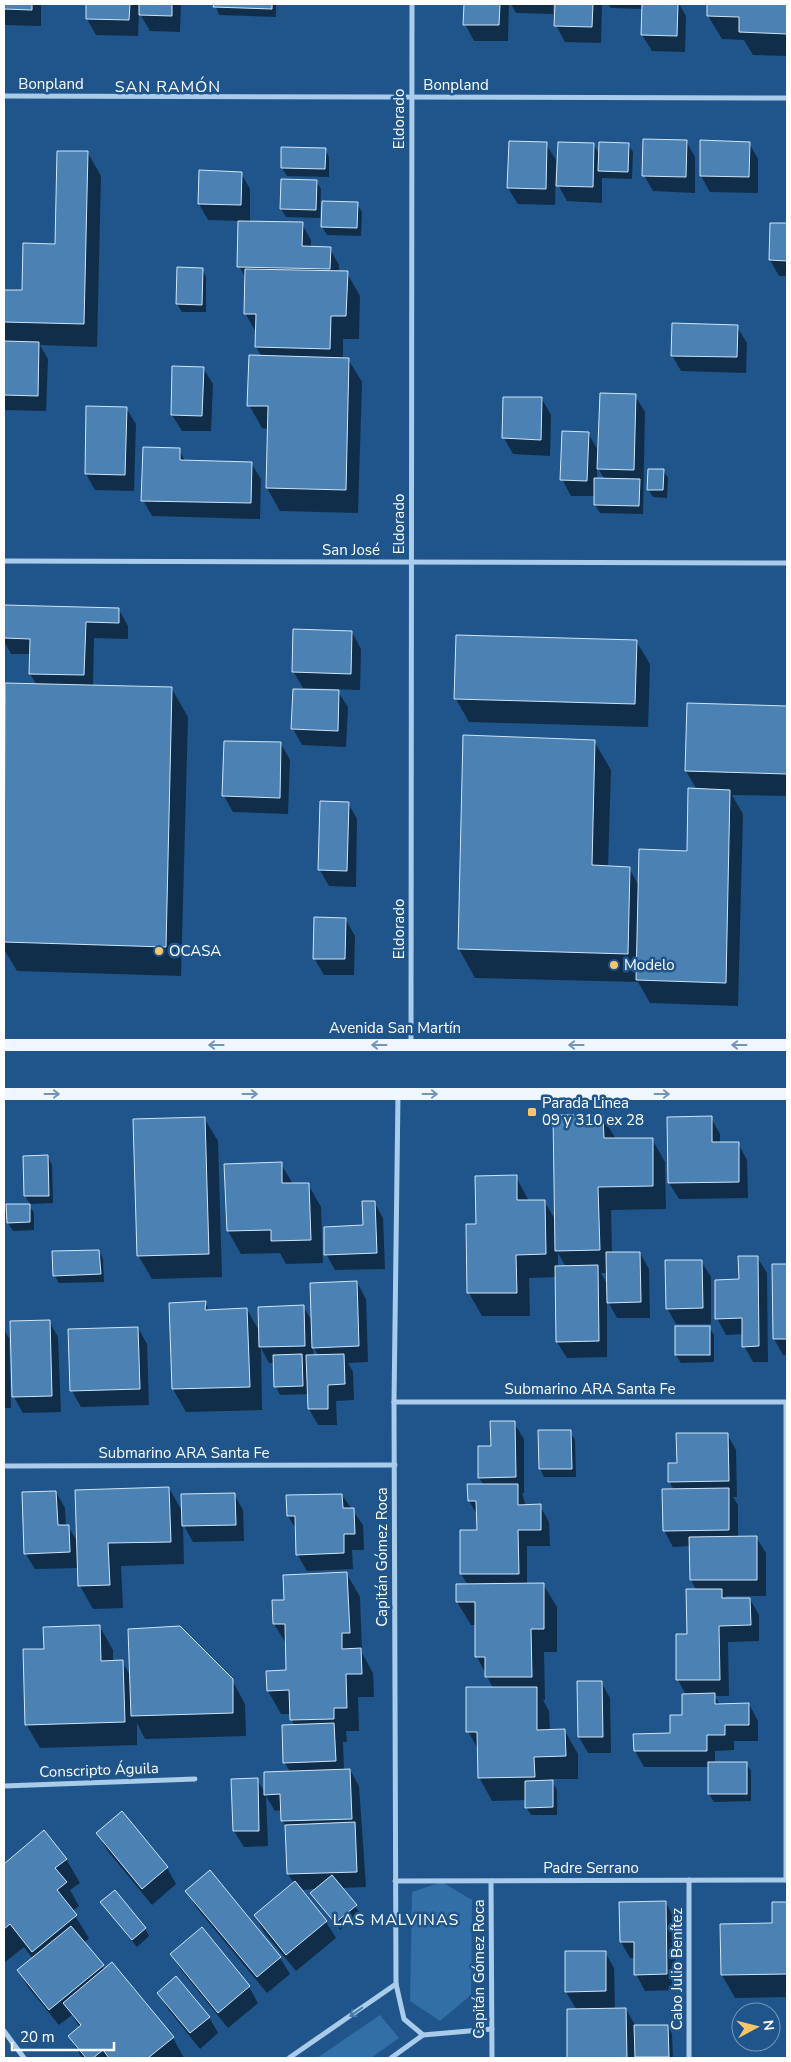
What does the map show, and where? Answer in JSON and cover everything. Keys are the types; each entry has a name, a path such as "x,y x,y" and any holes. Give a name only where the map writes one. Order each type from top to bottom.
{"main road":[{"name":"Avenida San Martín","path":"4,1045 787,1045"},
{"path":"4,1094 787,1094"}],"street":[{"name":"Eldorado","path":"411,1045 412,4"},
{"name":"Bonpland","path":"4,96 787,98"},
{"name":"San José","path":"4,561 787,563"},
{"name":"Capitán Gómez Roca","path":"398,1094 394,1402 396,1984 404,2019 423,2035"},
{"name":"Submarino ARA Santa Fe","path":"394,1402 786,1402 786,1462"},
{"path":"786,1462 787,1880"},
{"name":"Submarino ARA Santa Fe","path":"4,1466 395,1465"},
{"name":"Conscripto Águila","path":"4,1786 194,1779"},
{"name":"Cabo Julio Benítez","path":"689,1880 689,2058"},
{"name":"Padre Serrano","path":"396,1881 787,1880"},
{"name":"Capitán Gómez Roca","path":"491,1881 492,2058"},
{"path":"289,2058 396,1984"},
{"path":"391,2058 423,2035 492,2029"},
{"path":"4,2031 24,2058"}],"shaded area":[{"path":"442,1882 472,1900 471,1995 440,2021 410,2001 412,1892"},
{"path":"380,2015 399,2038 371,2058 317,2058"}],"building":[{"path":"4,4 32,4 32,10 4,9"},
{"path":"86,4 130,4 129,20 86,19"},
{"path":"139,4 172,4 172,16 139,15"},
{"path":"214,4 272,4 272,9 213,7"},
{"path":"464,4 500,4 499,25 463,25"},
{"path":"555,4 593,4 592,27 554,26"},
{"path":"642,4 678,4 677,36 641,35"},
{"path":"707,4 787,4 787,34 739,32 739,17 707,16"},
{"path":"643,139 687,140 686,177 642,176"},
{"path":"700,140 750,142 749,177 700,176"},
{"path":"509,141 547,142 546,189 507,188"},
{"path":"558,142 594,143 593,187 556,186"},
{"path":"599,142 629,143 628,172 598,171"},
{"path":"281,147 326,148 325,169 281,168"},
{"path":"57,151 88,151 84,324 4,322 4,290 22,290 23,243 55,244"},
{"path":"199,170 242,172 241,205 198,204"},
{"path":"281,179 317,180 316,210 280,209"},
{"path":"322,201 358,202 357,228 321,227"},
{"path":"238,221 303,222 302,246 331,247 330,269 237,267"},
{"path":"770,223 787,223 787,261 769,260"},
{"path":"177,267 203,268 202,305 176,304"},
{"path":"245,269 348,271 346,316 331,316 330,349 255,347 256,314 244,314"},
{"path":"672,323 738,325 737,357 671,356"},
{"path":"4,341 39,342 38,396 4,395"},
{"path":"249,355 349,358 346,490 266,488 268,406 247,406"},
{"path":"172,366 204,367 202,416 171,415"},
{"path":"600,393 636,394 634,470 597,469"},
{"path":"503,397 542,397 541,440 502,438"},
{"path":"86,406 127,407 125,475 85,474"},
{"path":"562,431 589,432 587,481 560,480"},
{"path":"143,447 180,448 180,460 252,462 251,503 141,501"},
{"path":"648,469 664,469 663,490 647,490"},
{"path":"594,478 640,479 639,506 594,505"},
{"path":"4,605 119,608 119,623 86,622 84,675 29,674 30,639 4,638"},
{"path":"293,629 352,631 351,674 292,672"},
{"path":"456,635 637,640 635,704 454,699"},
{"path":"5,683 172,687 166,947 4,942"},
{"path":"293,689 339,690 338,731 291,729"},
{"path":"687,703 787,706 787,774 685,771"},
{"path":"463,735 595,740 592,865 630,867 628,954 458,949"},
{"path":"224,741 281,742 280,798 222,796"},
{"path":"688,788 730,790 726,983 636,980 639,849 687,851"},
{"path":"320,801 349,802 347,871 318,870"},
{"path":"314,917 346,918 345,959 313,959"},
{"path":"553,1115 603,1115 604,1138 653,1138 653,1186 598,1187 600,1250 555,1251"},
{"path":"712,1116 712,1142 739,1142 739,1182 668,1183 667,1117"},
{"path":"205,1117 209,1254 137,1256 133,1119"},
{"path":"48,1155 49,1196 24,1196 23,1156"},
{"path":"282,1162 282,1183 309,1183 311,1240 271,1241 271,1230 227,1231 224,1164"},
{"path":"517,1175 517,1200 545,1200 546,1254 516,1255 517,1293 467,1293 466,1224 476,1224 475,1176"},
{"path":"362,1201 375,1201 377,1253 324,1255 324,1227 363,1225"},
{"path":"6,1204 30,1204 30,1222 7,1223"},
{"path":"99,1250 101,1274 53,1276 52,1251"},
{"path":"606,1252 640,1252 641,1302 607,1303"},
{"path":"738,1256 758,1256 759,1346 742,1347 742,1318 715,1319 715,1280 739,1279"},
{"path":"665,1260 702,1260 703,1308 666,1309"},
{"path":"772,1264 787,1264 787,1339 773,1339"},
{"path":"598,1265 599,1341 556,1342 555,1266"},
{"path":"357,1281 359,1346 312,1348 310,1283"},
{"path":"206,1301 205,1310 247,1308 250,1387 172,1389 169,1303"},
{"path":"304,1305 305,1346 259,1347 258,1307"},
{"path":"50,1320 52,1396 12,1397 10,1321"},
{"path":"675,1326 710,1326 710,1355 675,1355"},
{"path":"138,1327 140,1389 70,1391 68,1329"},
{"path":"302,1354 303,1386 274,1387 273,1355"},
{"path":"344,1354 345,1384 328,1385 328,1409 308,1409 306,1355"},
{"path":"490,1421 515,1421 516,1477 478,1478 478,1446 491,1446"},
{"path":"538,1430 571,1430 572,1469 539,1469"},
{"path":"676,1433 728,1433 729,1481 668,1482 668,1463 677,1463"},
{"path":"467,1484 518,1484 518,1505 541,1504 541,1530 518,1530 519,1574 460,1574 460,1530 477,1530 476,1501 468,1501"},
{"path":"169,1487 171,1542 108,1543 110,1585 78,1586 75,1490"},
{"path":"729,1488 729,1530 663,1531 662,1489"},
{"path":"56,1491 58,1525 69,1525 70,1552 24,1554 22,1492"},
{"path":"235,1493 236,1525 182,1526 181,1494"},
{"path":"342,1494 343,1508 354,1508 355,1534 344,1534 344,1553 296,1555 295,1516 287,1516 286,1495"},
{"path":"757,1536 757,1580 690,1580 689,1537"},
{"path":"347,1572 350,1633 342,1633 342,1649 361,1648 362,1674 346,1674 347,1708 334,1708 334,1719 290,1720 289,1690 267,1691 266,1671 286,1670 285,1624 273,1624 272,1600 284,1600 283,1575"},
{"path":"544,1583 544,1629 531,1629 532,1677 485,1677 485,1657 475,1657 475,1602 456,1602 456,1584"},
{"path":"686,1589 722,1589 722,1598 750,1598 751,1625 719,1626 720,1680 676,1680 676,1634 687,1634"},
{"path":"100,1625 101,1661 123,1660 125,1722 25,1725 23,1649 44,1649 43,1627"},
{"path":"180,1626 233,1679 233,1713 131,1716 128,1629"},
{"path":"577,1681 602,1681 603,1737 578,1737"},
{"path":"466,1687 537,1687 537,1730 565,1729 566,1756 534,1757 535,1777 478,1778 477,1732 466,1732"},
{"path":"715,1693 715,1704 749,1703 749,1725 725,1725 725,1735 707,1735 707,1751 634,1751 633,1734 670,1733 670,1715 682,1715 682,1694"},
{"path":"334,1723 336,1761 283,1763 282,1725"},
{"path":"708,1762 747,1762 747,1794 708,1794"},
{"path":"350,1769 352,1819 281,1821 280,1794 264,1795 264,1772"},
{"path":"258,1778 259,1831 233,1831 231,1779"},
{"path":"553,1780 553,1807 525,1808 525,1781"},
{"path":"122,1811 168,1867 142,1889 96,1833"},
{"path":"355,1822 357,1872 287,1874 285,1825"},
{"path":"44,1830 67,1859 55,1868 67,1882 57,1890 77,1915 32,1952 10,1924 4,1929 4,1864"},
{"path":"210,1870 281,1957 257,1977 185,1891"},
{"path":"332,1875 357,1905 335,1923 310,1893"},
{"path":"295,1881 327,1921 286,1955 254,1915"},
{"path":"115,1890 146,1928 132,1940 100,1902"},
{"path":"666,1901 667,1974 634,1975 634,1942 620,1942 619,1902"},
{"path":"772,1902 787,1902 787,1974 721,1975 720,1924 772,1923"},
{"path":"71,1926 104,1965 49,2010 17,1970"},
{"path":"202,1927 250,1986 218,2013 170,1954"},
{"path":"565,1951 606,1951 606,1991 565,1992"},
{"path":"112,1962 174,2037 148,2058 109,2058 103,2050 93,2058 86,2058 68,2036 81,2025 63,2003"},
{"path":"176,1976 210,2017 190,2033 157,1993"},
{"path":"626,2008 627,2058 567,2058 567,2009"},
{"path":"634,2025 668,2025 669,2057 635,2057"}],"place":[{"name":"OCASA","path":"159,951"},
{"name":"Modelo","path":"614,965"},
{"name":"Parada Linea 09 y 310 ex 28","path":"532,1112"}],"district":[{"name":"SAN RAMÓN","path":"168,86"},
{"name":"LAS MALVINAS","path":"396,1919"}]}
